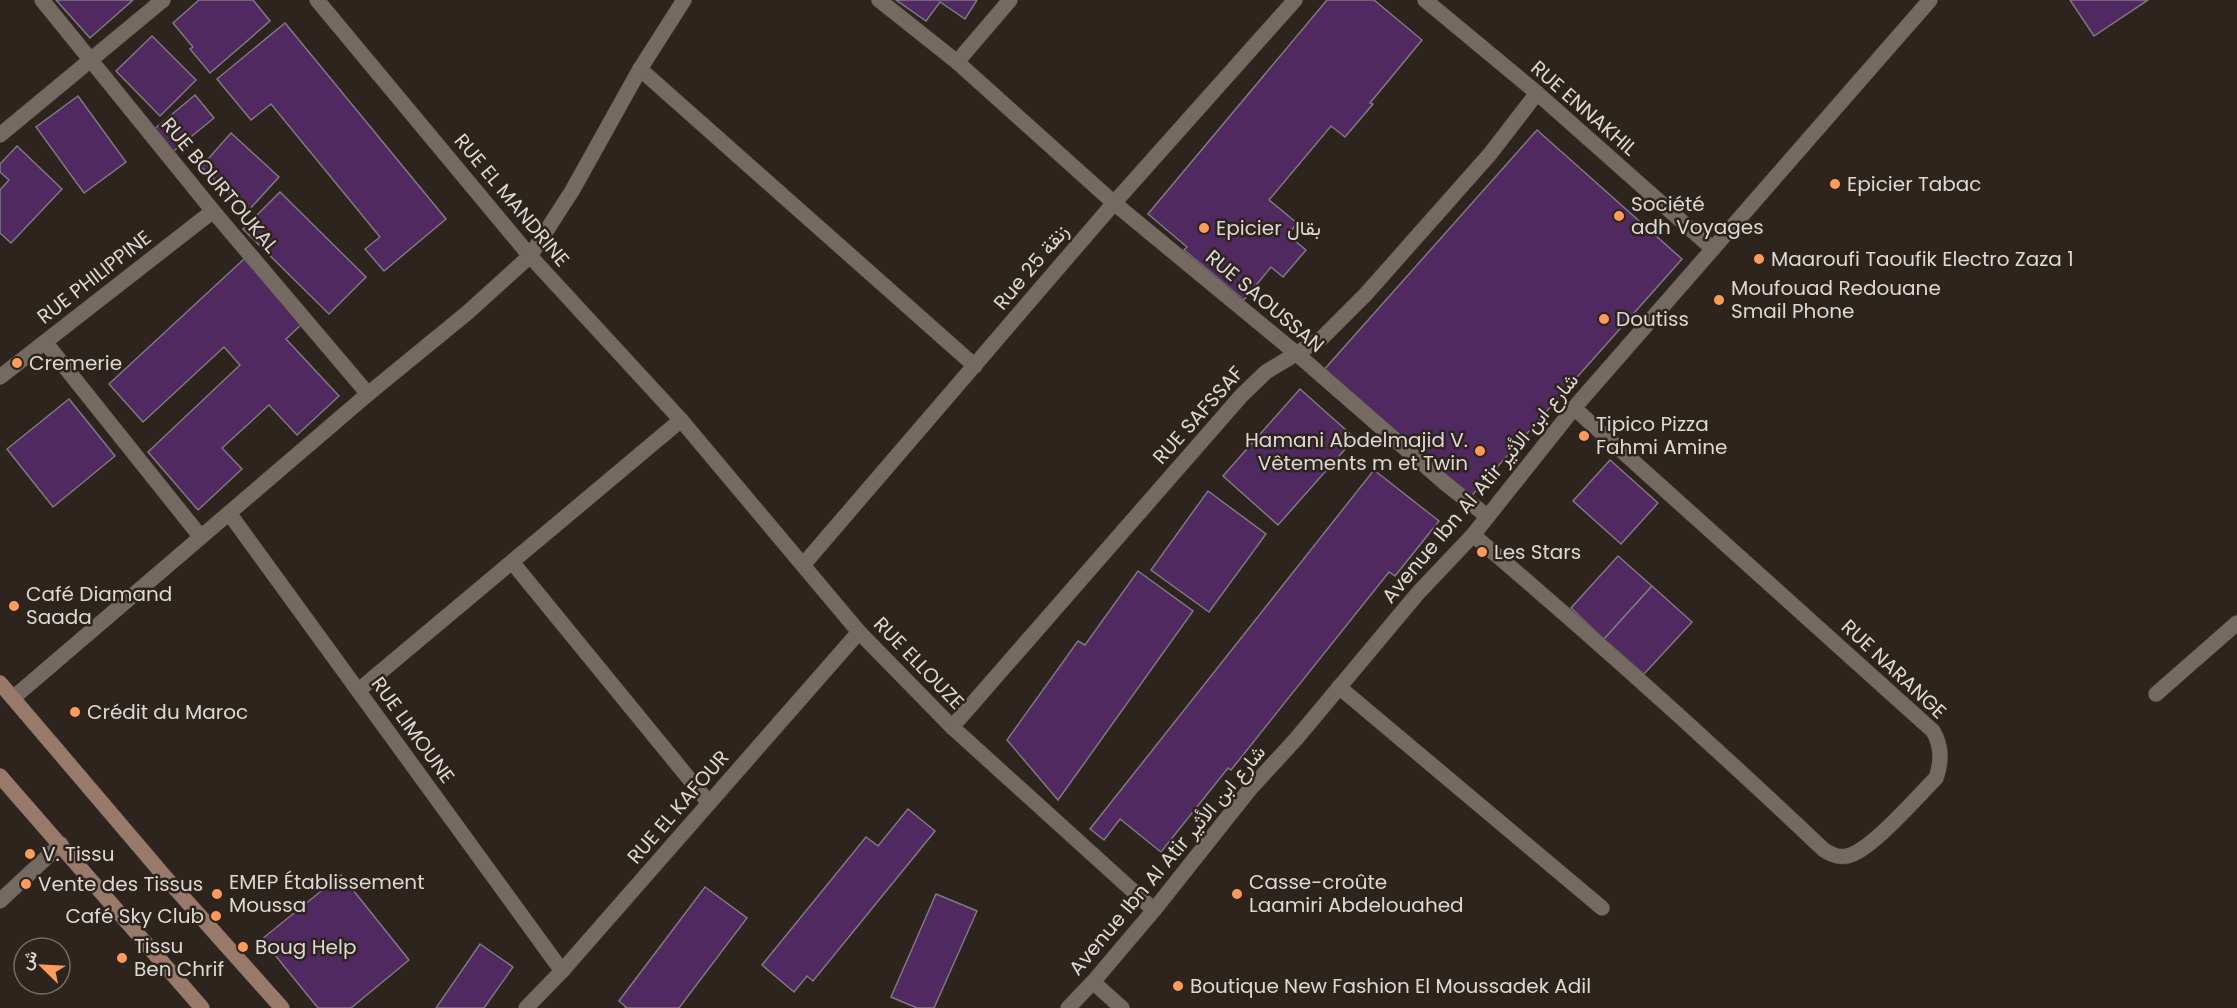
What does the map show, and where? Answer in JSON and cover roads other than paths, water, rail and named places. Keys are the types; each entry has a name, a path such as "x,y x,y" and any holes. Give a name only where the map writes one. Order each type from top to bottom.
{"main road":[{"path":"0,683 166,878 282,1008"},
{"path":"0,776 201,1008"}],"street":[{"name":"RUE BOURTOUKAL","path":"42,0 213,211 368,394"},
{"path":"0,135 163,0"},
{"name":"RUE EL MANDRINE","path":"317,0 530,256 681,420"},
{"path":"13,699 200,536 467,314 530,256 578,181 640,69 684,0"},
{"name":"RUE SAOUSSAN","path":"879,0 957,62 1114,203 1297,354 1446,484 1487,516"},
{"path":"957,62 1010,0"},
{"name":"Rue 25 زنقة","path":"803,565 1114,203 1295,0"},
{"name":"RUE ENNAKHIL","path":"1425,0 1537,93 1713,249"},
{"name":"Avenue Ibn Al Atir شارع ابن الأثير","path":"1068,1008 1154,910 1250,789 1418,593 1473,535 1574,408 1930,0"},
{"path":"640,69 975,366"},
{"name":"RUE SAFSSAF","path":"952,727 1242,395 1266,372 1322,338 1366,294 1490,154 1537,93"},
{"name":"RUE PHILIPPINE","path":"0,377 213,211"},
{"path":"45,342 200,536"},
{"name":"RUE NARANGE","path":"1473,535 1565,613 1833,856 1846,857 1859,851 1887,827 1936,778 1940,767 1940,742 1933,731 1574,408"},
{"path":"359,690 681,420"},
{"name":"RUE ELLOUZE","path":"681,420 859,632 952,727 1154,910"},
{"name":"RUE LIMOUNE","path":"229,513 562,971"},
{"path":"512,562 709,803"},
{"path":"2156,694 2237,623"},
{"name":"RUE EL KAFOUR","path":"526,1008 562,971 859,632"},
{"path":"1339,687 1602,908"},
{"path":"0,901 61,844"},
{"path":"1093,982 1122,1008"}],"place":[{"name":"Epicier Tabac","path":"1835,184"},
{"name":"Société adh Voyages","path":"1619,216"},
{"name":"Epicier بقال","path":"1204,228"},
{"name":"Maaroufi Taoufik Electro Zaza 1","path":"1759,259"},
{"name":"Moufouad Redouane Smail Phone","path":"1719,300"},
{"name":"Doutiss","path":"1604,319"},
{"name":"Cremerie","path":"17,363"},
{"name":"Tipico Pizza Fahmi Amine","path":"1584,436"},
{"name":"Hamani Abdelmajid V. Vêtements m et Twin","path":"1480,451"},
{"name":"Les Stars","path":"1482,552"},
{"name":"Café Diamand Saada","path":"14,606"},
{"name":"Crédit du Maroc","path":"75,712"},
{"name":"V. Tissu","path":"30,854"},
{"name":"Vente des Tissus","path":"26,884"},
{"name":"EMEP Établissement Moussa","path":"217,894"},
{"name":"Casse-croûte Laamiri Abdelouahed","path":"1237,894"},
{"name":"Café Sky Club","path":"216,916"},
{"name":"Boug Help","path":"243,947"},
{"name":"Tissu Ben Chrif","path":"122,958"},
{"name":"Boutique New Fashion El Moussadek Adil","path":"1178,986"}]}
